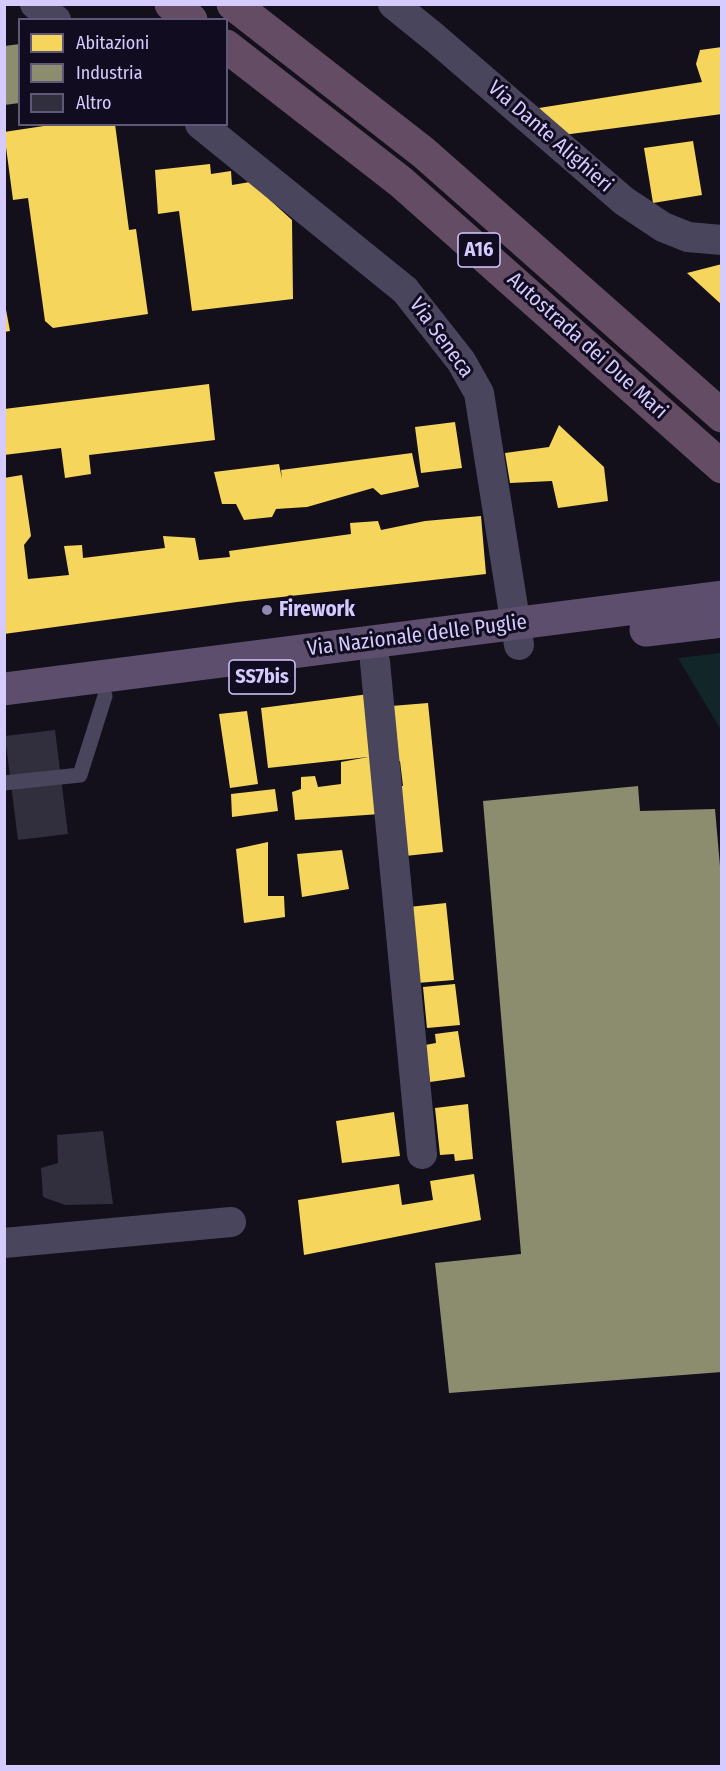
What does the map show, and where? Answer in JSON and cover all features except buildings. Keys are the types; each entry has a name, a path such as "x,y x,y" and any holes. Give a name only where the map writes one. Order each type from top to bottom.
{"highway":[{"path":"171,4 188,18"},
{"name":"Autostrada dei Due Mari","path":"232,4 424,153 722,416"},
{"name":"Autostrada dei Due Mari","path":"228,48 401,182 722,467"}],"main road":[{"name":"Via Nazionale delle Puglie","path":"4,709 375,662 722,597"},
{"name":"Via Nazionale delle Puglie","path":"4,689 517,634 722,621"}],"street":[{"path":"35,4 53,18"},
{"name":"Via Dante Alighieri","path":"393,4 624,201 671,231 688,237 722,240"},
{"name":"Via Seneca","path":"202,126 405,290 461,361 479,393 517,634"},
{"path":"375,662 422,1154"},
{"path":"4,1243 231,1222"}],"lane":[{"path":"4,783 80,775 105,696"}],"green space":[{"path":"722,653 721,730 678,658"}],"place":[{"name":"Firework","path":"267,610"}]}
